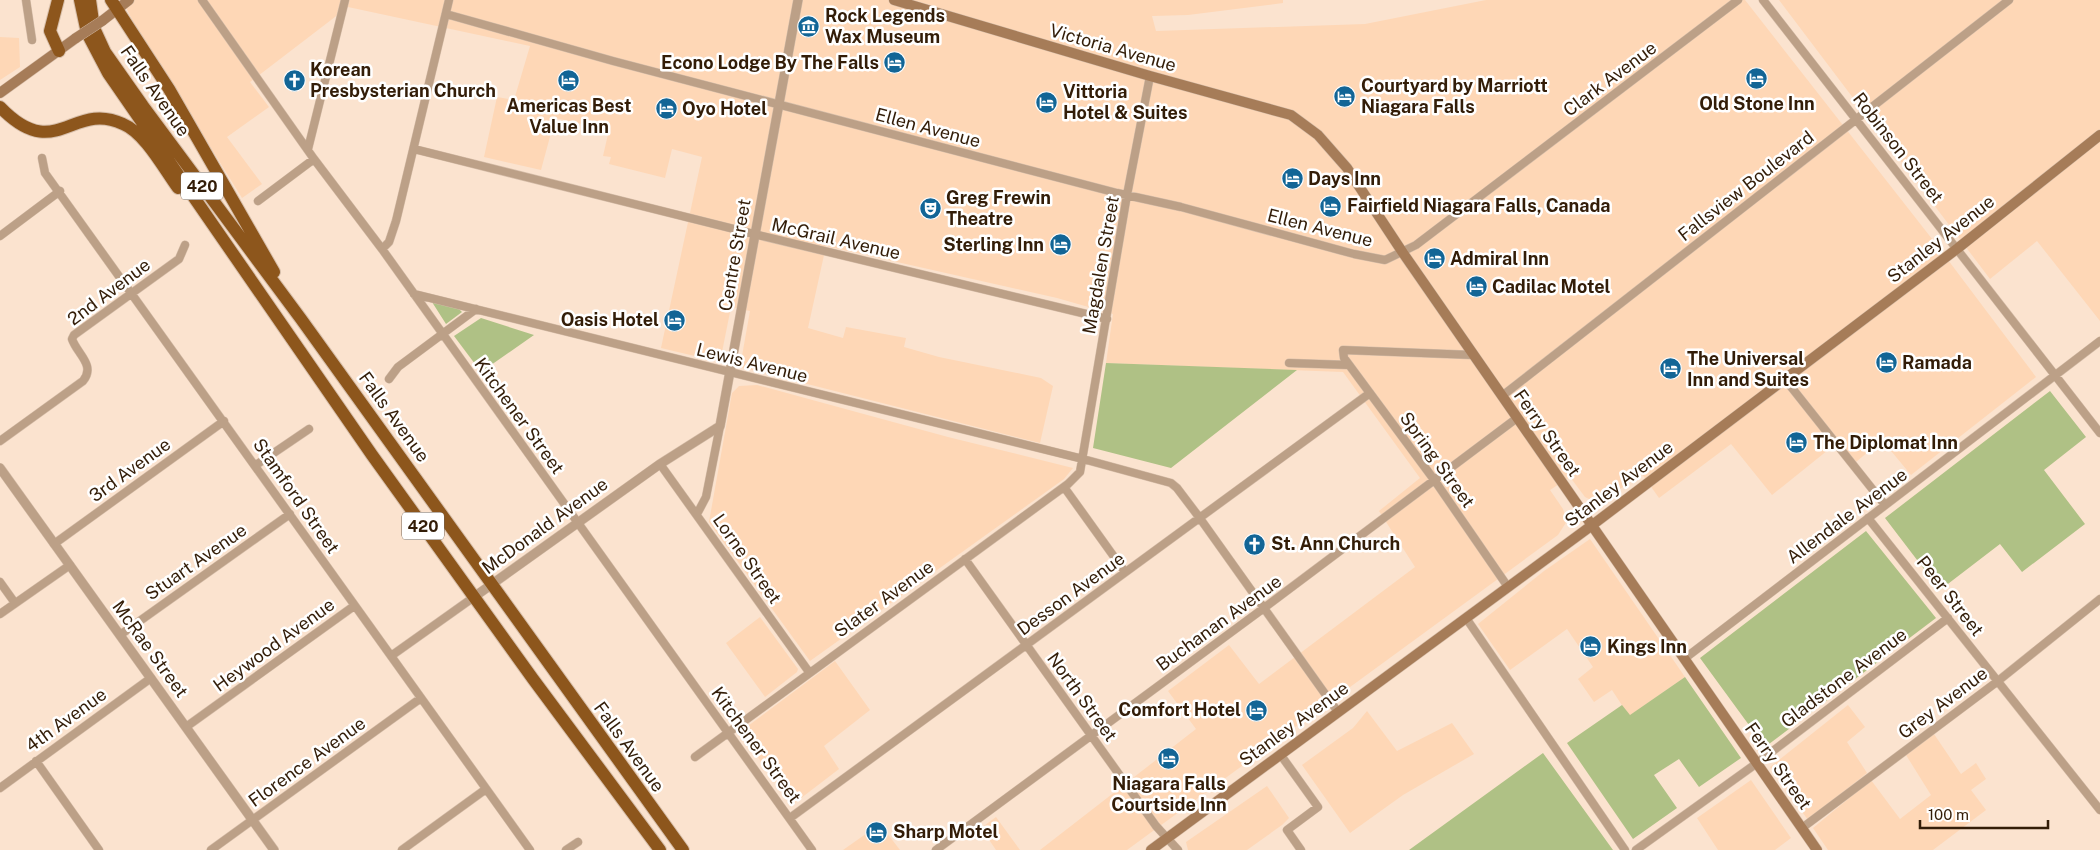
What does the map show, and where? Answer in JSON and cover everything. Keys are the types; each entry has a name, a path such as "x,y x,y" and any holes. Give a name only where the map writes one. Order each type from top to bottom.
{"highway":[{"path":"58,0 50,31 59,51"},
{"name":"Falls Avenue","path":"80,0 87,33 100,60 339,408 474,597 660,850"},
{"name":"Falls Avenue","path":"90,0 94,28 105,52 231,227 301,319 683,850"},
{"path":"113,5 169,89 301,319"},
{"path":"0,107 17,124 41,133 55,132 92,118 105,118 124,124 138,133 202,220 230,248"},
{"path":"613,786 668,850"}],"main road":[{"path":"0,93 102,20 113,5 129,0"},
{"name":"Victoria Avenue","path":"894,0 1150,76 1291,115 1318,135"},
{"name":"Ferry Street","path":"1318,135 1346,168 1591,526 1817,850"},
{"name":"Stanley Avenue","path":"1152,850 1591,526 1958,248 2100,135"}],"street":[{"path":"26,0 32,40"},
{"name":"Kitchener Street","path":"202,0 314,159 382,249 812,850"},
{"path":"308,149 345,0"},
{"path":"382,249 389,242 396,221 449,0"},
{"name":"Centre Street","path":"697,514 706,498 798,0"},
{"name":"Clark Avenue","path":"1403,253 1738,0"},
{"name":"Robinson Street","path":"1763,0 1958,248 2100,433"},
{"name":"Fallsview Boulevard","path":"1502,396 2009,0"},
{"name":"Ellen Avenue","path":"446,14 613,61 1127,195 1174,205 1354,254 1385,260 1403,253"},
{"name":"Magdalen Street","path":"1083,459 1127,195 1150,76"},
{"name":"McGrail Avenue","path":"414,149 755,235 1107,319"},
{"name":"Stamford Street","path":"42,158 45,172 530,850"},
{"path":"258,201 314,159"},
{"path":"0,236 60,191"},
{"name":"2nd Avenue","path":"0,441 83,381 88,375 87,364 72,339 79,330 179,258 185,245"},
{"name":"Lewis Avenue","path":"414,294 1083,459 1171,483 1177,488 1199,518 1338,712"},
{"path":"389,379 398,367 476,309"},
{"name":"Allendale Avenue","path":"1684,659 2100,341"},
{"name":"Spring Street","path":"1473,355 1343,350 1344,358 1435,481 1508,586"},
{"path":"1290,363 1349,365"},
{"path":"1784,378 1885,506"},
{"name":"Desson Avenue","path":"790,818 1370,393"},
{"name":"Buchanan Avenue","path":"936,850 1435,481 1517,418"},
{"name":"3rd Avenue","path":"54,544 224,421"},
{"name":"McDonald Avenue","path":"391,656 660,464 720,426"},
{"path":"256,466 309,429"},
{"name":"Slater Avenue","path":"695,757 1064,487 1080,472 1083,459"},
{"name":"Lorne Street","path":"660,464 809,672"},
{"name":"McRae Street","path":"0,468 274,850"},
{"path":"1064,487 1126,572"},
{"name":"Stuart Avenue","path":"120,635 290,514"},
{"name":"Peer Street","path":"1868,518 2100,810"},
{"name":"North Street","path":"965,559 1166,839 1178,850"},
{"path":"0,614 70,565"},
{"path":"0,582 15,603"},
{"name":"Grey Avenue","path":"1802,828 1998,681 2100,599"},
{"name":"Heywood Avenue","path":"186,727 354,606"},
{"path":"1466,618 1624,850"},
{"name":"Gladstone Avenue","path":"1636,850 1757,763 1948,618"},
{"name":"4th Avenue","path":"0,788 151,678"},
{"name":"Florence Avenue","path":"211,850 420,698"},
{"path":"1280,754 1318,807 1287,830 1302,850"},
{"path":"36,761 99,850"},
{"path":"402,850 486,789"},
{"path":"566,850 578,842"}],"shaded area":[{"path":"122,0 1283,0 1283,3 1188,15 1152,16 1156,31 1365,24 1486,0 1745,0 1936,244 2036,377 1911,475 1882,440 1856,462 1838,442 1772,495 1731,444 1659,498 1642,474 1601,502 1595,502 1585,497 1570,477 1550,490 1563,509 1567,521 1558,535 1127,850 1040,850 1196,729 1168,691 1229,645 1259,684 1415,567 1379,511 1420,478 1343,372 1106,363 1113,314 1057,298 826,246 808,328 843,338 846,327 906,338 904,347 939,357 1041,378 1053,386 1040,443 740,367 750,311 731,307 720,362 661,348 702,157 672,149 665,178 609,164 611,157 603,156 609,130 555,118 541,170 484,157 497,97 514,100 530,46 348,7 250,82 269,107 227,137 262,184 242,198 137,29"},
{"path":"1779,0 2100,0 2100,321 2037,241 1990,279"},
{"path":"0,37 19,38 20,67 0,80"},
{"path":"757,385 948,437 1073,468 1064,479 810,661 709,522 732,393 739,386"},
{"path":"1590,539 1685,677 1629,716 1612,690 1594,702 1578,679 1593,667 1567,629 1510,670 1478,624 1544,571"},
{"path":"760,617 798,669 797,672 765,697 726,643"},
{"path":"835,661 870,710 824,746 839,769 792,805 740,732"},
{"path":"1848,705 1865,727 1847,742 1867,773 1808,820 1770,767"},
{"path":"1367,711 1397,751 1452,723 1474,754 1403,795 1350,833 1302,765 1353,728"},
{"path":"1934,734 1961,774 1976,763 1986,779 1971,790 1986,810 1933,850 1828,850 1813,828 1871,780 1900,819 1931,795 1906,755"},
{"path":"1751,780 1791,838 1775,850 1718,850 1697,818"},
{"path":"1267,786 1289,818 1282,825 1247,850 1188,850 1186,842"},
{"path":"996,817 1020,850 996,850 981,828"},
{"name":"Sharp Motel","path":"880,824 900,850 843,850"}],"green space":[{"path":"432,302 459,309 462,312 446,324"},
{"path":"481,318 534,335 481,372 454,336"},
{"path":"1106,363 1297,370 1171,468 1093,448"},
{"path":"2050,391 2086,437 2044,470 2085,524 2022,572 2000,544 1940,590 1885,518"},
{"path":"1866,531 1936,618 1765,747 1700,658"},
{"path":"1685,677 1741,758 1699,787 1679,759 1654,775 1677,808 1633,839 1567,743 1622,705 1630,715"},
{"path":"1543,753 1613,850 1409,850"}],"place":[{"name":"Rock Legends Wax Museum","path":"809,26"},
{"name":"Econo Lodge By The Falls","path":"895,63"},
{"name":"Old Stone Inn","path":"1757,79"},
{"name":"Korean Presbysterian Church","path":"294,80"},
{"name":"Americas Best Value Inn","path":"569,81"},
{"name":"Courtyard by Marriott Niagara Falls","path":"1345,96"},
{"name":"Vittoria Hotel & Suites","path":"1047,102"},
{"name":"Oyo Hotel","path":"666,109"},
{"name":"Days Inn","path":"1292,179"},
{"name":"Fairfield Niagara Falls, Canada","path":"1331,206"},
{"name":"Greg Frewin Theatre","path":"930,208"},
{"name":"Sterling Inn","path":"1060,245"},
{"name":"Admiral Inn","path":"1434,259"},
{"name":"Cadilac Motel","path":"1476,287"},
{"name":"Oasis Hotel","path":"675,320"},
{"name":"Ramada","path":"1886,363"},
{"name":"The Universal Inn and Suites","path":"1671,369"},
{"name":"The Diplomat Inn","path":"1797,443"},
{"name":"St. Ann Church","path":"1255,544"},
{"name":"Kings Inn","path":"1591,647"},
{"name":"Comfort Hotel","path":"1257,710"},
{"name":"Niagara Falls Courtside Inn","path":"1169,759"},
{"name":"Sharp Motel","path":"877,832"}]}
